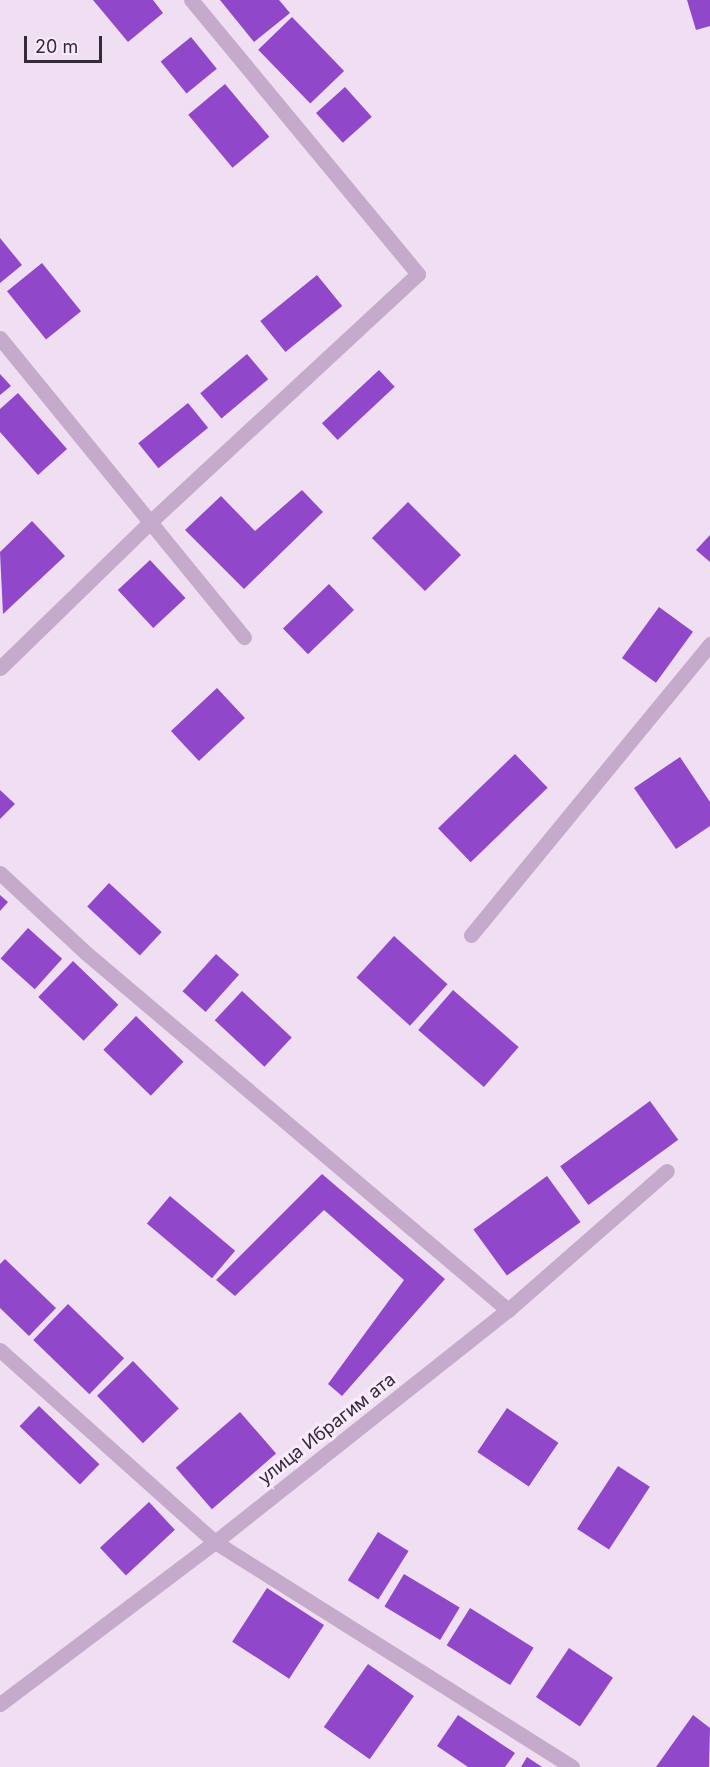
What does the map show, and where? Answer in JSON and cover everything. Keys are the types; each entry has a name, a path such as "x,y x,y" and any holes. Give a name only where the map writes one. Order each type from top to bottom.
{"street":[{"path":"0,668 150,522 418,274 191,0"},
{"path":"0,338 244,637"},
{"path":"471,935 710,644"},
{"path":"0,873 95,961 508,1310"},
{"name":"улица Ибрагим ата","path":"0,1704 215,1542 508,1310 667,1171"},
{"path":"0,1350 215,1542 572,1767"}],"building":[{"path":"93,0 153,0 163,13 128,42"},
{"path":"220,0 279,0 290,13 254,42"},
{"path":"687,0 710,0 710,26 696,30"},
{"path":"292,17 344,71 310,104 258,50"},
{"path":"191,37 217,69 186,93 161,62"},
{"path":"225,84 269,137 233,168 188,115"},
{"path":"345,87 372,117 343,143 316,113"},
{"path":"0,238 22,265 0,283"},
{"path":"42,263 81,311 46,340 7,291"},
{"path":"317,275 342,306 285,352 260,321"},
{"path":"247,354 268,379 221,418 200,393"},
{"path":"379,370 395,387 338,440 322,423"},
{"path":"0,374 11,386 0,395"},
{"path":"18,393 67,449 38,475 0,432 0,409"},
{"path":"188,403 208,428 158,468 138,443"},
{"path":"302,490 323,512 244,589 185,530 221,496 255,531"},
{"path":"408,502 461,555 425,591 372,538"},
{"path":"32,521 65,556 3,614 0,552"},
{"path":"710,535 710,562 696,550"},
{"path":"150,560 185,598 153,628 118,590"},
{"path":"329,584 354,610 308,654 283,628"},
{"path":"659,607 693,632 656,683 622,658"},
{"path":"217,688 245,718 199,761 171,731"},
{"path":"515,754 548,788 471,862 438,828"},
{"path":"680,757 710,802 710,826 676,849 634,788"},
{"path":"0,790 15,804 0,819"},
{"path":"109,883 162,932 140,956 87,906"},
{"path":"0,895 8,902 0,911"},
{"path":"28,928 62,959 35,989 1,958"},
{"path":"394,936 448,984 410,1026 357,978"},
{"path":"216,954 239,975 206,1012 183,991"},
{"path":"73,961 118,1005 84,1041 38,997"},
{"path":"453,990 519,1047 484,1087 418,1030"},
{"path":"242,991 292,1037 264,1067 215,1020"},
{"path":"136,1016 183,1062 151,1096 103,1050"},
{"path":"650,1101 678,1140 588,1205 560,1166"},
{"path":"322,1174 445,1279 342,1396 328,1384 404,1280 324,1210 235,1296 216,1280"},
{"path":"547,1176 581,1222 507,1276 473,1229"},
{"path":"170,1196 235,1251 212,1278 147,1224"},
{"path":"5,1259 56,1308 29,1336 0,1308 0,1264"},
{"path":"68,1304 124,1358 89,1394 33,1340"},
{"path":"133,1361 179,1408 143,1443 97,1396"},
{"path":"39,1406 99,1464 80,1484 20,1426"},
{"path":"507,1408 558,1443 529,1487 477,1452"},
{"path":"240,1412 276,1454 212,1509 176,1468"},
{"path":"618,1466 650,1487 609,1550 577,1529"},
{"path":"149,1502 175,1530 126,1575 100,1548"},
{"path":"378,1532 409,1551 378,1599 348,1580"},
{"path":"404,1574 460,1607 440,1640 384,1607"},
{"path":"267,1588 324,1625 289,1679 232,1642"},
{"path":"470,1608 534,1648 510,1685 447,1645"},
{"path":"569,1648 613,1678 580,1727 536,1697"},
{"path":"368,1664 414,1696 370,1759 324,1727"},
{"path":"458,1715 515,1753 505,1767 468,1767 437,1746"},
{"path":"693,1715 710,1728 709,1767 656,1767"},
{"path":"527,1757 542,1767 521,1767"}]}
